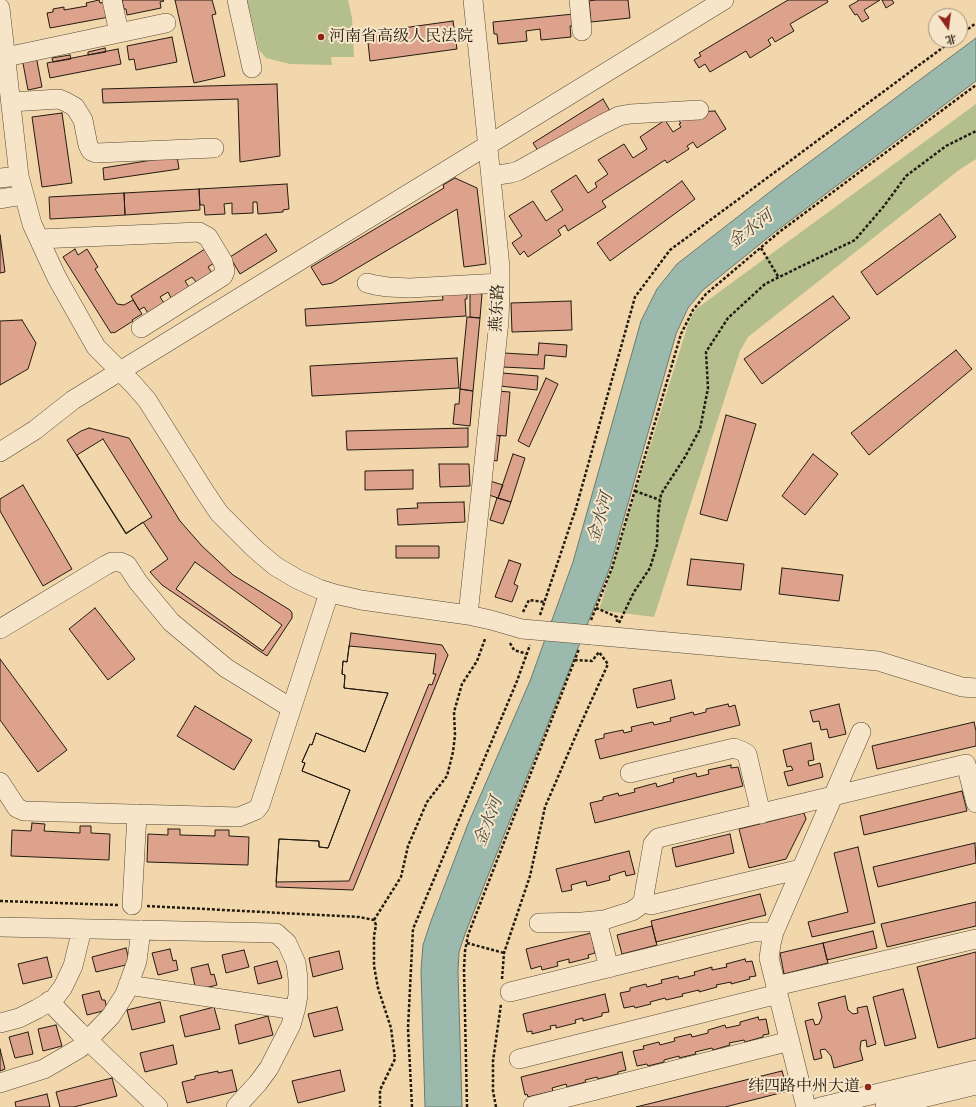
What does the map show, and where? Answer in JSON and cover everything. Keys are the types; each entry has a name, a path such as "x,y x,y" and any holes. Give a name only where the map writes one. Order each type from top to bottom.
{"street":[{"path":"112,0 118,33"},
{"path":"237,0 252,68"},
{"name":"燕东路","path":"468,615 499,321 500,282 500,268 473,0"},
{"path":"579,0 582,31"},
{"path":"0,438 29,420 73,400 121,371 724,0"},
{"path":"0,8 19,176 32,224 57,278 96,347 121,371 147,400 219,513 245,540 275,566 297,580 329,592 361,600 468,615 491,620 522,631 587,634 878,661 962,687 976,688"},
{"path":"6,57 166,23"},
{"path":"11,102 59,99 75,107 82,120 91,151 96,153 214,148"},
{"path":"490,176 518,171 619,116 699,110"},
{"path":"0,178 19,176"},
{"path":"0,200 24,195"},
{"path":"39,239 199,232 208,237 223,262 225,271 223,276 141,328"},
{"path":"367,283 388,287 410,288 500,282"},
{"path":"0,452 35,430 73,400"},
{"path":"0,630 106,565 112,562 120,562 127,565 138,582 170,622 226,668 292,708"},
{"path":"0,782 17,808 24,811 239,818 256,810 260,805 329,592"},
{"path":"806,1107 769,958 774,932 861,732"},
{"path":"630,773 734,748 738,749 746,754 761,814"},
{"path":"539,923 604,920 632,911 640,906 643,901 654,844 658,838 966,764 976,803"},
{"path":"132,905 137,814"},
{"path":"643,901 651,905 801,870"},
{"path":"597,921 609,968"},
{"path":"0,927 276,933 287,943 296,963 298,990 295,1010 291,1025 269,1068 258,1083 236,1107"},
{"path":"0,1023 19,1018 54,998 63,987 73,966 82,929"},
{"path":"0,1083 44,1069 80,1048 111,1016 125,994 137,961 141,930"},
{"path":"504,991 609,968 753,932 774,932"},
{"path":"519,1059 777,990 976,939"},
{"path":"128,985 295,1010"},
{"path":"49,1001 87,1041 158,1107"},
{"path":"533,1106 790,1041"},
{"path":"820,1107 976,1070"},
{"path":"885,1107 908,1104 976,1085"}],"path":[{"path":"539,617 576,508 635,297 670,250 942,48"},
{"path":"467,1107 464,969 467,943 471,928 612,568 681,334 693,310 706,294 778,233 976,85"},
{"path":"596,608 617,617 617,625 634,592 650,568 657,545 658,516 661,494 685,457 700,429 708,388 706,352 728,318 765,284 855,240 884,206 906,176 946,146 976,131"},
{"path":"761,248 779,278"},
{"path":"635,491 660,500"},
{"path":"527,654 514,650 522,631 529,600 544,602"},
{"path":"412,1107 408,1028 413,929 518,681 527,654 522,631"},
{"path":"374,920 401,877 408,846 427,802 447,776 453,752 455,735 454,712 462,684 478,662 485,640"},
{"path":"496,1107 493,1091 493,1061 504,991 504,953 530,876 545,807 608,664 599,652 592,661 575,660"},
{"path":"467,943 504,953"}],"green space":[{"path":"247,0 348,0 352,18 354,57 331,57 332,65 290,64 266,58 259,50"},
{"path":"976,104 976,159 959,170 748,337 740,351 654,617 599,610 689,321 696,309"}],"water":[{"name":"金水河","path":"976,38 976,81 775,232 703,290 688,308 676,334 610,567 459,952 458,971 462,1107 425,1107 421,970 423,945 468,824 530,681 573,562 641,321 657,289 677,264 780,184 963,48 968,48 968,44"}],"building":[{"path":"99,0 100,3 106,2 109,17 50,28 47,13 53,12 53,9 64,7 64,10 87,6 86,3"},
{"path":"122,0 164,1 160,2 161,8 127,15"},
{"path":"175,0 212,0 216,14 212,15 225,76 194,83"},
{"path":"628,0 630,18 591,22 589,1"},
{"path":"788,0 827,0 828,2 790,24 794,31 775,42 772,37 768,40 771,45 750,58 746,51 710,72 705,64 699,68 694,60 701,56 699,53"},
{"path":"858,0 880,0 864,10 869,18 862,22 849,6"},
{"path":"882,0 892,0 894,3 886,8"},
{"path":"574,14 575,26 570,26 571,37 541,40 540,29 526,31 527,41 498,44 497,34 494,34 493,22"},
{"path":"453,21 457,49 370,61 367,33"},
{"path":"172,37 177,62 136,70 134,59 129,60 127,46"},
{"path":"105,48 106,52 88,55 88,52"},
{"path":"118,49 121,64 50,78 47,63"},
{"path":"70,55 71,59 53,62 52,58"},
{"path":"36,56 42,87 28,90 22,58"},
{"path":"277,84 280,156 240,162 238,99 103,103 102,89"},
{"path":"603,99 610,111 540,154 533,143"},
{"path":"715,111 726,129 697,148 693,142 687,146 689,149 667,163 665,160 602,201 606,207 568,231 565,225 558,230 561,235 528,257 524,251 520,255 512,243 522,236 509,216 533,201 546,221 563,210 551,191 576,175 588,193 597,187 595,183 608,174 598,160 624,144 633,158 647,149 640,137 665,120 673,132 681,127 679,124 681,123 679,121 693,112"},
{"path":"62,113 72,183 42,187 32,117"},
{"path":"177,156 179,169 104,180 103,168"},
{"path":"455,178 477,188 486,264 464,267 457,209 332,283 322,285 311,267 444,188 443,185"},
{"path":"682,181 695,199 610,261 597,243"},
{"path":"287,184 289,209 283,210 283,212 258,214 257,202 253,202 253,213 232,214 232,203 224,204 225,214 205,215 204,205 200,205 199,189"},
{"path":"199,189 200,210 125,215 124,193"},
{"path":"124,193 125,215 50,219 49,197"},
{"path":"940,214 956,237 877,295 861,272"},
{"path":"266,234 277,251 240,274 230,257"},
{"path":"0,235 5,272 0,273"},
{"path":"75,249 78,255 87,249 98,267 95,269 117,304 124,305 133,300 142,314 114,333 111,333 63,257"},
{"path":"205,249 214,263 208,267 212,273 196,282 192,277 185,281 189,287 171,298 168,292 160,297 164,303 148,313 144,307 139,310 131,296"},
{"path":"467,290 467,299 465,299 466,316 306,326 305,309 443,300 442,291"},
{"path":"470,292 482,294 480,318 470,317"},
{"path":"833,296 850,318 762,384 744,359"},
{"path":"571,301 572,330 512,332 511,303"},
{"path":"467,317 480,318 473,391 460,389"},
{"path":"22,320 36,343 28,369 0,385 0,321"},
{"path":"539,343 567,345 566,357 545,355 544,369 503,367 504,353 538,355"},
{"path":"956,350 972,369 869,455 851,433"},
{"path":"457,358 459,388 312,396 310,366"},
{"path":"502,373 538,376 537,390 500,386"},
{"path":"546,378 558,384 529,447 518,441"},
{"path":"460,389 473,391 470,426 453,424 455,404 459,404"},
{"path":"497,391 510,392 506,436 493,435"},
{"path":"726,415 756,424 727,521 700,514"},
{"path":"89,428 129,438 180,521 202,546 233,575 290,610 292,613 292,618 267,656 162,585 150,572 168,559 143,522 126,534 67,440"},
{"path":"468,428 468,447 347,450 346,431"},
{"path":"494,435 500,436 497,461 492,460"},
{"path":"103,439 152,517 126,533 77,455"},
{"path":"513,454 525,458 511,502 498,498"},
{"path":"813,454 838,474 805,515 782,496"},
{"path":"439,464 469,464 470,486 440,487"},
{"path":"413,470 413,489 365,490 365,471"},
{"path":"490,481 503,485 498,498 486,494"},
{"path":"23,485 72,569 43,586 0,511 0,499"},
{"path":"497,498 511,502 503,524 490,520"},
{"path":"464,502 465,522 398,525 397,509 418,508 417,503"},
{"path":"396,546 439,546 439,558 396,558"},
{"path":"691,559 744,564 741,590 687,585"},
{"path":"509,560 521,564 514,584 518,586 512,602 495,597"},
{"path":"195,562 282,625 263,651 176,589"},
{"path":"782,568 843,575 839,601 779,594"},
{"path":"95,608 135,659 108,680 69,629"},
{"path":"351,633 442,645 448,655 353,890 276,887 279,839 319,841 319,847 328,848 350,790 302,771 305,763 302,762 310,744 312,745 316,733 365,752 388,693 344,688 345,675 342,674 343,661 347,662"},
{"path":"349,646 436,654 433,674 436,674 432,685 429,684 349,881 276,882 279,839 319,841 319,847 328,848 350,790 302,771 305,763 302,762 310,744 312,745 316,733 365,752 388,693 344,688 345,675 342,674 343,661 347,662"},
{"path":"0,659 67,750 38,772 0,720"},
{"path":"671,680 675,699 637,708 633,689"},
{"path":"728,704 729,707 735,705 740,725 600,759 595,740 604,738 604,734 623,730 624,733 632,731 631,727 653,722 654,725 671,721 670,718 693,712 694,715 706,712 706,709"},
{"path":"839,704 846,734 829,738 827,729 821,730 819,721 813,722 810,711"},
{"path":"195,706 252,740 234,770 177,736"},
{"path":"974,722 976,731 976,746 877,769 872,746"},
{"path":"811,743 814,760 808,761 809,766 820,763 823,777 788,786 784,772 793,770 791,766 787,767 783,750"},
{"path":"731,765 731,768 738,767 743,786 595,823 590,803 603,800 603,797 618,793 619,796 635,792 634,789 656,783 657,787 674,782 673,779 696,773 697,777 709,774 708,770"},
{"path":"962,791 967,811 864,835 860,816"},
{"path":"804,813 806,819 786,859 749,868 739,829"},
{"path":"32,823 45,824 44,831 80,833 80,826 91,826 91,833 110,834 109,860 11,856 12,830 31,831"},
{"path":"168,829 180,829 180,835 215,836 215,830 229,830 229,836 249,837 248,865 147,862 148,834 168,835"},
{"path":"730,834 734,853 676,867 672,848"},
{"path":"975,843 976,863 878,887 873,867"},
{"path":"858,847 875,923 812,937 808,922 848,912 834,853"},
{"path":"629,851 635,874 626,876 625,871 609,876 610,880 587,886 586,881 571,885 572,890 562,892 556,869"},
{"path":"760,894 766,915 656,942 651,921"},
{"path":"976,902 976,926 887,947 881,924"},
{"path":"652,926 657,945 622,954 617,935"},
{"path":"873,931 877,948 827,960 823,943"},
{"path":"591,933 595,953 588,955 589,958 569,963 569,959 557,962 558,966 542,970 541,966 531,969 526,949"},
{"path":"823,943 828,963 784,974 780,953"},
{"path":"126,948 130,964 96,972 92,957"},
{"path":"170,949 173,961 176,960 178,970 158,975 152,953"},
{"path":"244,950 249,967 226,973 222,955"},
{"path":"339,951 343,969 313,977 309,958"},
{"path":"976,952 976,1038 938,1048 917,967"},
{"path":"47,957 52,977 23,984 18,964"},
{"path":"745,959 746,962 752,961 756,976 749,977 750,979 731,984 731,982 716,985 717,987 699,992 699,990 682,994 683,996 666,1000 665,998 650,1002 651,1004 635,1008 634,1006 624,1008 620,993 630,991 630,988 646,984 647,987 662,983 661,980 678,976 679,979 695,975 694,972 712,967 712,970 727,967 726,964"},
{"path":"277,961 282,978 258,984 254,967"},
{"path":"208,964 211,975 214,974 217,985 196,990 191,968"},
{"path":"903,989 916,1038 885,1046 873,997"},
{"path":"99,991 102,1000 105,1000 107,1010 87,1015 82,995"},
{"path":"605,994 609,1012 602,1013 602,1016 583,1021 583,1018 575,1020 576,1023 556,1028 556,1025 550,1026 551,1029 532,1034 532,1031 527,1032 523,1014"},
{"path":"845,996 848,1010 853,1014 858,1013 857,1008 867,1006 876,1044 867,1047 866,1040 861,1041 860,1049 863,1060 834,1068 831,1056 825,1049 820,1050 822,1058 814,1060 805,1021 813,1019 815,1025 819,1024 822,1017 818,1003"},
{"path":"160,1002 165,1022 132,1030 127,1010"},
{"path":"214,1007 220,1029 185,1037 180,1016"},
{"path":"337,1007 343,1030 314,1037 308,1014"},
{"path":"268,1016 273,1035 239,1044 235,1025"},
{"path":"758,1017 759,1020 766,1019 769,1034 763,1035 763,1037 745,1042 744,1040 729,1043 730,1045 713,1050 712,1048 695,1052 696,1054 679,1058 679,1056 648,1066 647,1064 637,1066 633,1051 644,1049 643,1046 659,1042 660,1045 675,1041 674,1038 691,1034 692,1037 708,1033 708,1030 725,1025 726,1028 740,1025 740,1022"},
{"path":"56,1025 62,1046 43,1051 38,1029"},
{"path":"28,1032 33,1054 15,1058 9,1037"},
{"path":"173,1045 177,1064 145,1072 140,1053"},
{"path":"0,1049 5,1069 0,1071"},
{"path":"622,1052 626,1070 618,1072 618,1074 598,1079 597,1077 585,1080 586,1082 567,1087 566,1084 552,1088 553,1091 528,1097 527,1094 525,1095 521,1077"},
{"path":"232,1070 237,1091 187,1103 182,1082 195,1079 195,1076 218,1071 218,1073"},
{"path":"340,1070 345,1091 298,1103 292,1081"},
{"path":"782,1071 788,1091 725,1107 636,1107"},
{"path":"112,1078 117,1096 74,1107 60,1107 56,1092"},
{"path":"47,1094 50,1107 16,1107 15,1102"}],"place":[{"name":"河南省高级人民法院","path":"321,37"},
{"name":"纬四路中州大道","path":"868,1087"}]}
